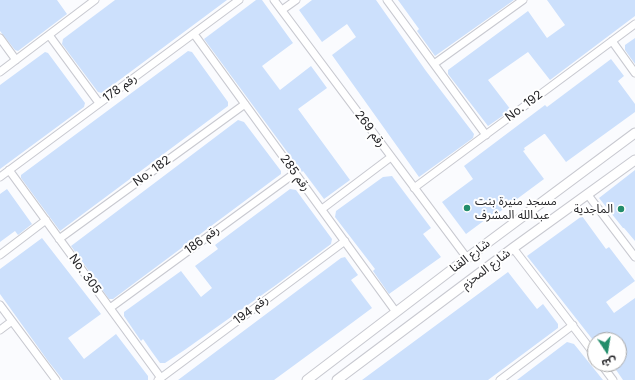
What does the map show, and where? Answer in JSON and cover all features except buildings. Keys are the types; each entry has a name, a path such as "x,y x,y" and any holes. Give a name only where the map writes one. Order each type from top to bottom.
{"street":[{"path":"0,72 95,0"},
{"name":"رقم 178","path":"0,177 239,0"},
{"name":"رقم 269","path":"274,0 467,258"},
{"path":"282,10 296,0"},
{"path":"387,0 486,135"},
{"path":"434,64 522,0"},
{"name":"No. 192","path":"414,188 635,24"},
{"name":"رقم 285","path":"194,34 396,312"},
{"path":"49,35 100,103"},
{"path":"0,38 16,60"},
{"path":"612,41 635,73"},
{"name":"No. 182","path":"59,239 245,104"},
{"name":"شارع القنا","path":"307,380 467,258 635,133"},
{"path":"322,209 391,157"},
{"name":"شارع المحزم","path":"339,379 514,248 635,160"},
{"name":"No. 305","path":"9,170 160,379"},
{"name":"رقم 186","path":"110,308 295,173"},
{"path":"588,195 635,257"},
{"path":"0,255 46,220"},
{"name":"رقم 194","path":"160,379 345,241"},
{"path":"514,248 587,345"},
{"path":"0,305 56,380"},
{"path":"0,330 12,321"},
{"path":"500,380 573,326"}],"place":[{"name":"مسجد منيرة بنت عبدالله المشرف","path":"467,208"},
{"name":"الماجدية","path":"621,209"}]}
